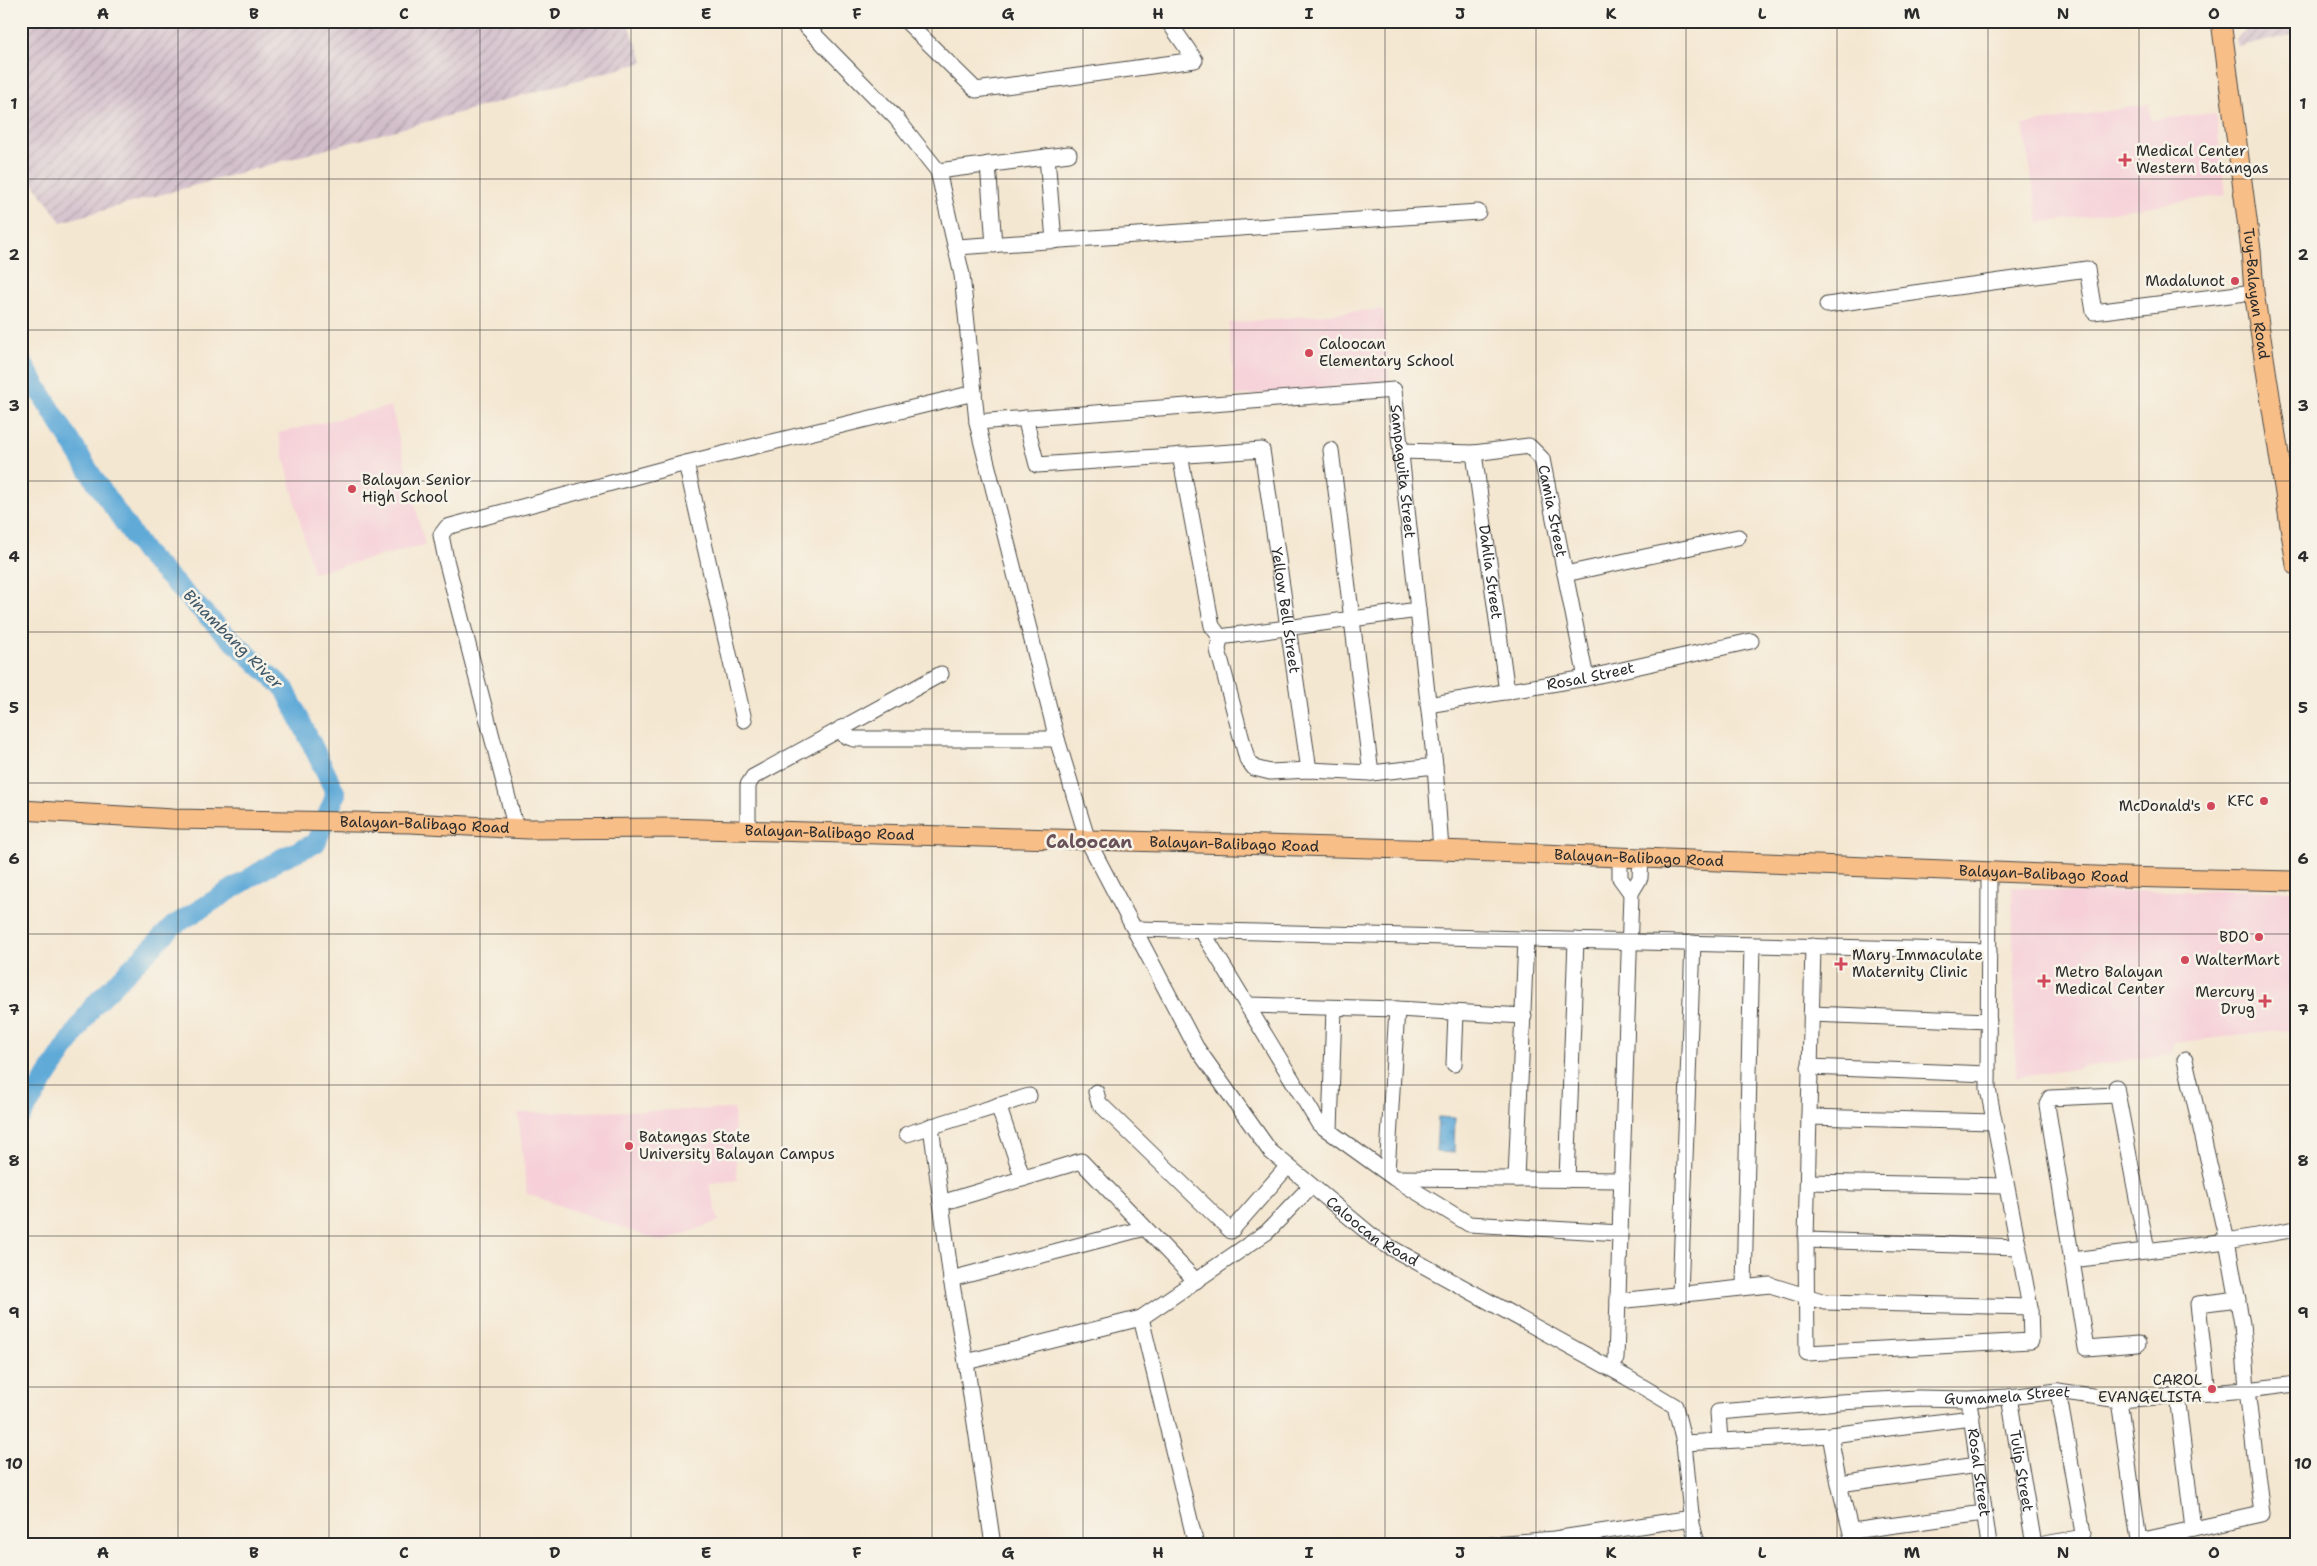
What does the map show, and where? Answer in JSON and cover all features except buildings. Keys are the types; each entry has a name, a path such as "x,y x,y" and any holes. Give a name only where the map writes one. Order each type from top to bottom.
{"main road":[{"name":"Tuy-Balayan Road","path":"2220,21 2251,250 2254,292 2296,565"},
{"name":"Balayan-Balibago Road","path":"21,810 173,818 516,829 668,828 1441,850 1989,872 2296,881"}],"street":[{"path":"801,21 896,118 938,171 1069,154"},
{"path":"906,21 976,90 1195,60 1168,21"},
{"path":"1047,157 1054,241"},
{"path":"988,164 994,245"},
{"name":"Caloocan Road","path":"938,171 957,247 962,276 977,422 1056,739 1088,841 1196,1047 1270,1151 1377,1240 1626,1376 1675,1406 1684,1443 1692,1518 1698,1545"},
{"path":"957,247 1478,212"},
{"path":"1827,305 2087,268 2094,312 2254,292"},
{"name":"Sampaguita Street","path":"977,422 1394,390 1428,705 1441,850"},
{"path":"516,829 446,560 441,535 447,527 686,462 974,393"},
{"path":"1025,418 1037,465 1180,455 1212,626 1220,637 1218,650 1247,759 1254,768 1270,772 1308,770 1371,773 1434,766"},
{"name":"Camia Street","path":"1400,451 1474,452 1529,446 1542,459 1586,678"},
{"name":"Yellow Bell Street","path":"1180,455 1262,450 1308,770"},
{"path":"1331,450 1371,773"},
{"name":"Dahlia Street","path":"1474,452 1507,692"},
{"path":"686,462 744,720"},
{"path":"1565,574 1738,536"},
{"path":"1220,637 1418,610"},
{"name":"Rosal Street","path":"1428,705 1586,678 1751,642"},
{"path":"748,830 748,785 753,777 941,674"},
{"path":"841,728 846,736 854,739 1056,739"},
{"path":"1620,856 1620,878 1630,893"},
{"path":"1616,1359 1630,893 1640,878 1641,857"},
{"path":"1813,946 1806,1240 1807,1353 2031,1341 2030,1307 1988,1089 1989,872"},
{"path":"1138,929 1989,951"},
{"path":"1202,931 1319,1124 1390,1175 1470,1224 1620,1233"},
{"path":"1516,1179 1526,939"},
{"path":"1567,1180 1576,940"},
{"path":"1680,1294 1693,943"},
{"path":"1744,1286 1752,945"},
{"path":"1247,1006 1456,1012 1524,1016"},
{"path":"1330,1131 1334,1008"},
{"path":"1390,1175 1397,1010"},
{"path":"1454,1064 1456,1012"},
{"path":"1812,1014 1989,1021"},
{"path":"2119,1400 2139,1541 2262,1514 2238,1299 2185,1060"},
{"path":"1809,1067 1988,1074"},
{"path":"2138,1344 2086,1348 2047,1105 2050,1098 2116,1090 2147,1251"},
{"path":"1096,1092 1099,1103 1231,1231 1288,1166"},
{"path":"907,1134 1029,1096"},
{"path":"998,1105 1023,1179"},
{"path":"1809,1117 1994,1122"},
{"path":"931,1126 951,1279 966,1362 993,1545"},
{"path":"941,1203 1081,1161 1196,1281"},
{"path":"1390,1175 1622,1180"},
{"path":"1808,1182 2006,1186"},
{"path":"966,1362 1141,1318 1267,1232 1311,1186"},
{"path":"951,1279 1146,1228"},
{"path":"2072,1260 2226,1241 2296,1228"},
{"path":"1806,1240 2018,1247"},
{"path":"1618,1301 1744,1286 1770,1285 1825,1302 2030,1307"},
{"path":"2208,1393 2198,1304 2238,1299"},
{"path":"1141,1318 1196,1545"},
{"name":"Gumamela Street","path":"1720,1441 1718,1412 1859,1401 2010,1397 2058,1391 2119,1400 2247,1390 2296,1384"},
{"path":"2039,1545 2078,1538 2083,1533 2058,1391"},
{"path":"2177,1395 2193,1529"},
{"name":"Tulip Street","path":"2010,1397 2034,1545"},
{"name":"Rosal Street","path":"1969,1399 1989,1545"},
{"path":"1684,1443 1830,1435 1972,1418"},
{"path":"1830,1435 1839,1484 1853,1538 1984,1513"},
{"path":"1839,1484 1978,1465"},
{"path":"1482,1545 1554,1539 1692,1518"}],"shaded area":[{"path":"21,21 627,21 644,62 61,222 21,166"},
{"path":"2242,21 2296,21 2296,34 2238,47 2236,39 2244,31"},
{"name":"Medical Center Western Batangas","path":"2149,104 2151,120 2215,113 2226,195 2039,223 2023,125"},
{"name":"Caloocan Elementary School","path":"1383,309 1390,382 1235,396 1229,323"},
{"name":"Balayan Senior High School","path":"391,406 425,545 313,573 278,433"},
{"name":"WalterMart","path":"2012,886 2071,892 2278,890 2296,892 2296,1029 2172,1043 2172,1053 2016,1078"},
{"name":"Batangas State University Balayan Campus","path":"734,1109 737,1180 709,1184 719,1221 663,1242 527,1194 518,1113"}],"water":[{"path":"1438,1117 1455,1118 1454,1153 1436,1152"}],"waterway":[{"name":"Binambang River","path":"21,361 96,482 145,553 220,629 285,689 336,794 316,843 282,858 173,926 93,1006 21,1116"}],"place":[{"name":"Medical Center Western Batangas","path":"2125,160"},
{"name":"Madalunot","path":"2235,281"},
{"name":"Caloocan Elementary School","path":"1309,353"},
{"name":"Balayan Senior High School","path":"352,489"},
{"name":"KFC","path":"2264,801"},
{"name":"McDonald's","path":"2211,806"},
{"name":"BDO","path":"2259,937"},
{"name":"WalterMart","path":"2185,960"},
{"name":"Mary Immaculate Maternity Clinic","path":"1841,964"},
{"name":"Metro Balayan Medical Center","path":"2044,981"},
{"name":"Mercury Drug","path":"2265,1001"},
{"name":"Batangas State University Balayan Campus","path":"629,1146"},
{"name":"CAROL EVANGELISTA","path":"2212,1389"}],"district":[{"name":"Caloocan","path":"1089,842"}]}
